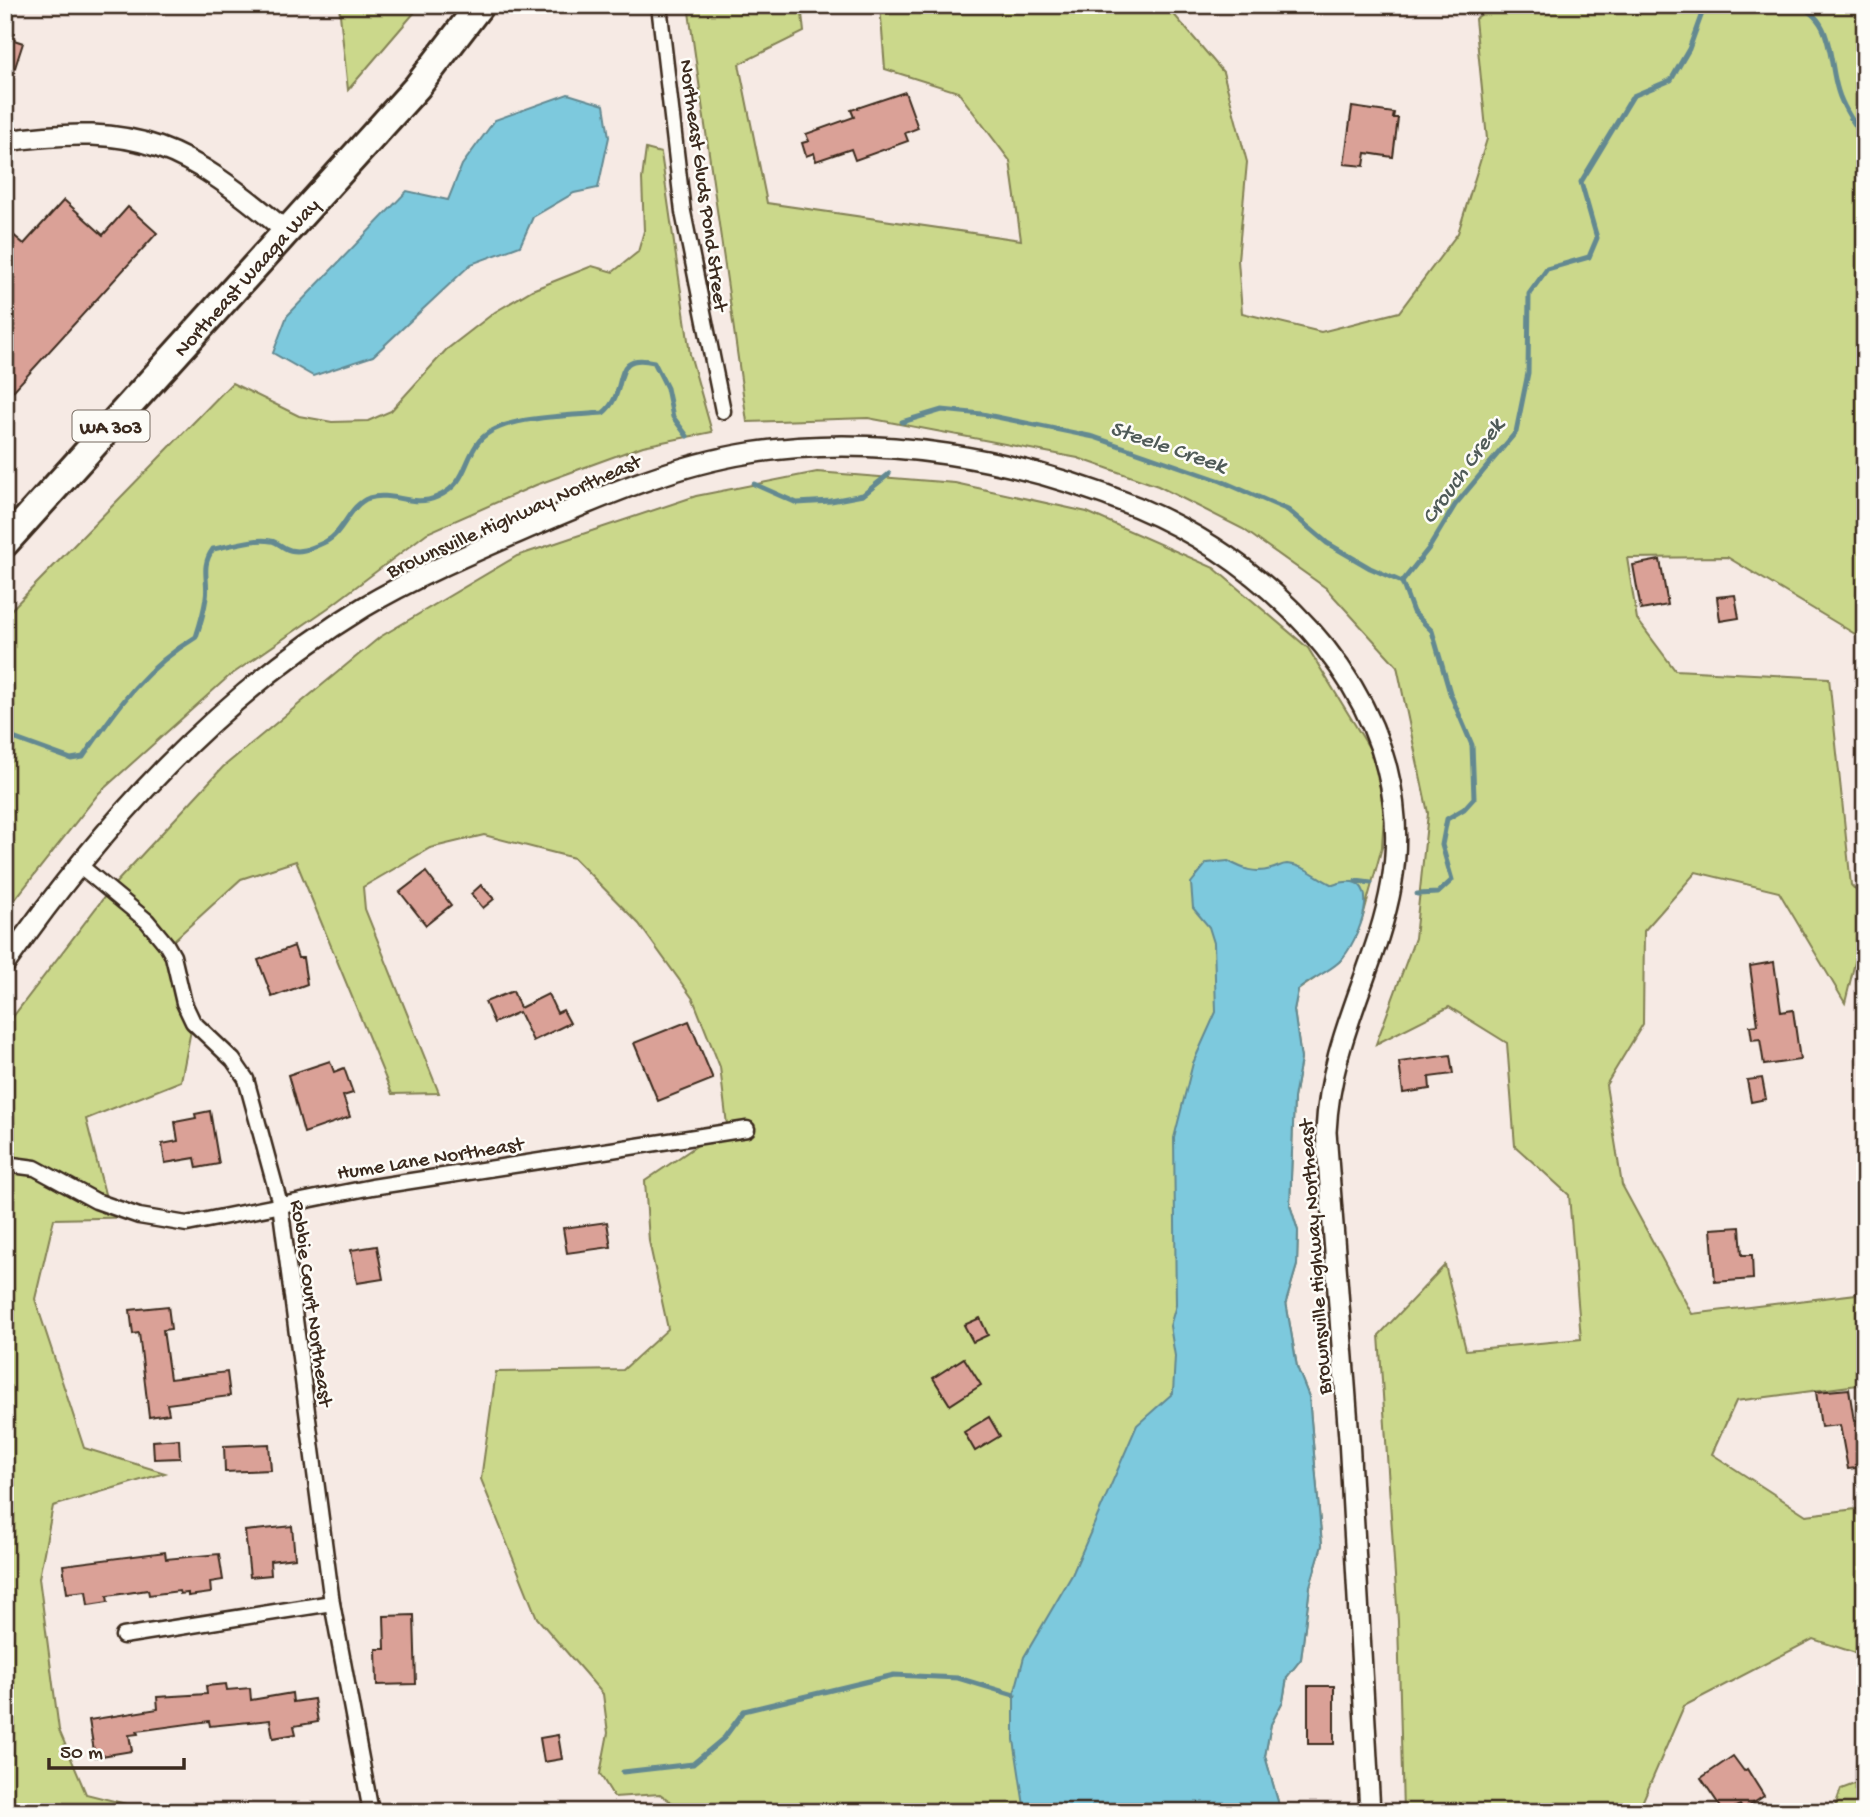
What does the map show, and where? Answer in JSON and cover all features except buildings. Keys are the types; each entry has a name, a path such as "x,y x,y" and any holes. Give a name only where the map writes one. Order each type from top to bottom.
{"highway":[{"name":"Northeast Waaga Way","path":"5,543 417,87 480,5"}],"main road":[{"path":"5,141 58,134 113,135 141,140 200,165 222,179 287,232"},
{"name":"Brownsville Highway Northeast","path":"5,964 78,864 131,803 198,736 251,690 334,627 404,585 515,534 628,487 705,463 751,453 804,448 901,450 967,457 1012,466 1102,493 1186,531 1243,569 1303,622 1357,694 1385,762 1396,821 1397,857 1392,894 1374,955 1339,1044 1329,1092 1326,1132 1350,1451 1370,1812"}],"street":[{"name":"Northeast Gluds Pond Street","path":"659,5 683,212 723,411"},
{"name":"Robbie Court Northeast","path":"78,864 148,921 166,944 173,956 184,1003 193,1022 233,1060 246,1079 280,1204 332,1603 371,1812"},
{"name":"Hume Lane Northeast","path":"5,1164 35,1168 96,1201 138,1216 187,1224 372,1186 747,1129"},
{"path":"123,1636 332,1603"}],"green space":[{"path":"339,5 421,5 348,90"},
{"path":"688,5 801,5 804,32 739,64 767,203 1021,240 1010,161 958,92 885,69 880,5 956,5 960,8 1166,5 1223,72 1247,162 1238,260 1242,313 1321,332 1399,312 1458,233 1487,139 1475,19 1494,5 1865,5 1865,670 1860,637 1727,557 1627,558 1637,619 1675,670 1829,678 1851,885 1865,900 1865,921 1845,1003 1779,892 1696,872 1644,931 1643,1024 1606,1085 1622,1185 1692,1314 1865,1293 1865,1384 1736,1401 1712,1454 1806,1515 1865,1508 1865,1656 1813,1639 1684,1706 1638,1812 1403,1812 1398,1621 1379,1335 1445,1265 1466,1350 1581,1339 1569,1195 1515,1146 1507,1043 1449,1007 1376,1044 1415,938 1428,813 1397,666 1326,588 1243,529 1158,486 1078,458 868,418 747,422"},
{"path":"646,149 661,153 690,354 712,432 643,446 536,485 427,533 328,608 228,677 99,793 5,912 5,616 232,383 299,416 332,422 368,421 391,411 446,350 495,312 532,290 592,266 613,272 638,252 644,231 642,179"},
{"path":"817,472 955,483 1087,512 1214,568 1308,648 1376,759 1384,814 1382,847 1362,920 1340,961 1298,990 1294,1010 1301,1059 1294,1098 1290,1205 1298,1231 1297,1265 1286,1302 1297,1367 1309,1397 1322,1545 1310,1586 1301,1659 1287,1677 1283,1701 1271,1724 1265,1756 1281,1812 685,1812 660,1794 614,1797 600,1774 608,1733 603,1694 537,1618 481,1479 496,1372 623,1370 668,1329 649,1241 645,1181 727,1125 720,1067 693,999 639,924 574,858 484,835 430,848 363,887 365,909 439,1093 392,1094 296,861 241,879 174,940 191,1030 181,1081 86,1119 106,1198 145,1217 54,1219 35,1299 84,1448 165,1473 53,1506 39,1578 59,1730 86,1794 158,1812 5,1812 5,1035 9,1022 112,887 223,767 380,637 517,556 696,496"},
{"path":"1865,1780 1865,1812 1833,1812 1841,1789"}],"water":[{"path":"568,94 604,105 609,137 598,188 574,193 533,217 520,246 471,264 373,356 313,376 273,353 287,316 407,191 448,200 462,165 495,120"},
{"path":"1228,861 1254,871 1285,864 1293,865 1333,885 1350,882 1360,886 1365,896 1361,924 1347,952 1334,966 1298,990 1294,1010 1301,1059 1294,1098 1290,1205 1298,1231 1297,1265 1286,1302 1297,1367 1309,1397 1322,1545 1310,1586 1301,1659 1287,1677 1283,1701 1271,1724 1265,1756 1281,1812 1025,1812 1014,1740 1014,1695 1024,1657 1072,1575 1137,1425 1173,1393 1175,1356 1170,1326 1176,1305 1174,1138 1193,1063 1216,1012 1214,943 1209,927 1193,908 1191,883 1207,863"}],"waterway":[{"name":"Crouch Creek","path":"1402,582 1429,548 1455,505 1516,432 1528,373 1529,294 1547,269 1589,257 1597,238 1581,182 1633,96 1671,80 1689,49 1705,5"},
{"path":"1794,5 1807,10 1823,28 1840,97 1865,139"},
{"name":"Steele Creek","path":"5,735 71,759 83,757 120,705 146,676 177,649 196,637 206,598 207,562 213,549 264,540 290,550 305,550 332,538 356,507 369,498 386,496 420,501 437,497 460,478 480,440 490,432 520,421 603,413 611,404 625,368 631,362 654,362 667,388 673,417 687,436"},
{"name":"Steele Creek","path":"902,422 942,410 982,414 1094,437 1221,481 1288,510 1327,543 1370,568 1402,582"},
{"name":"Steele Creek","path":"754,484 797,503 831,501 863,495 889,474"},
{"name":"Crouch Creek","path":"1402,582 1413,612 1432,631 1450,693 1472,745 1474,798 1464,809 1447,819 1442,845 1452,880 1438,893 1417,894"},
{"name":"Crouch Creek","path":"1356,881 1371,883"},
{"path":"623,1772 693,1764 724,1738 744,1711 894,1675 958,1678 1014,1695"}]}
